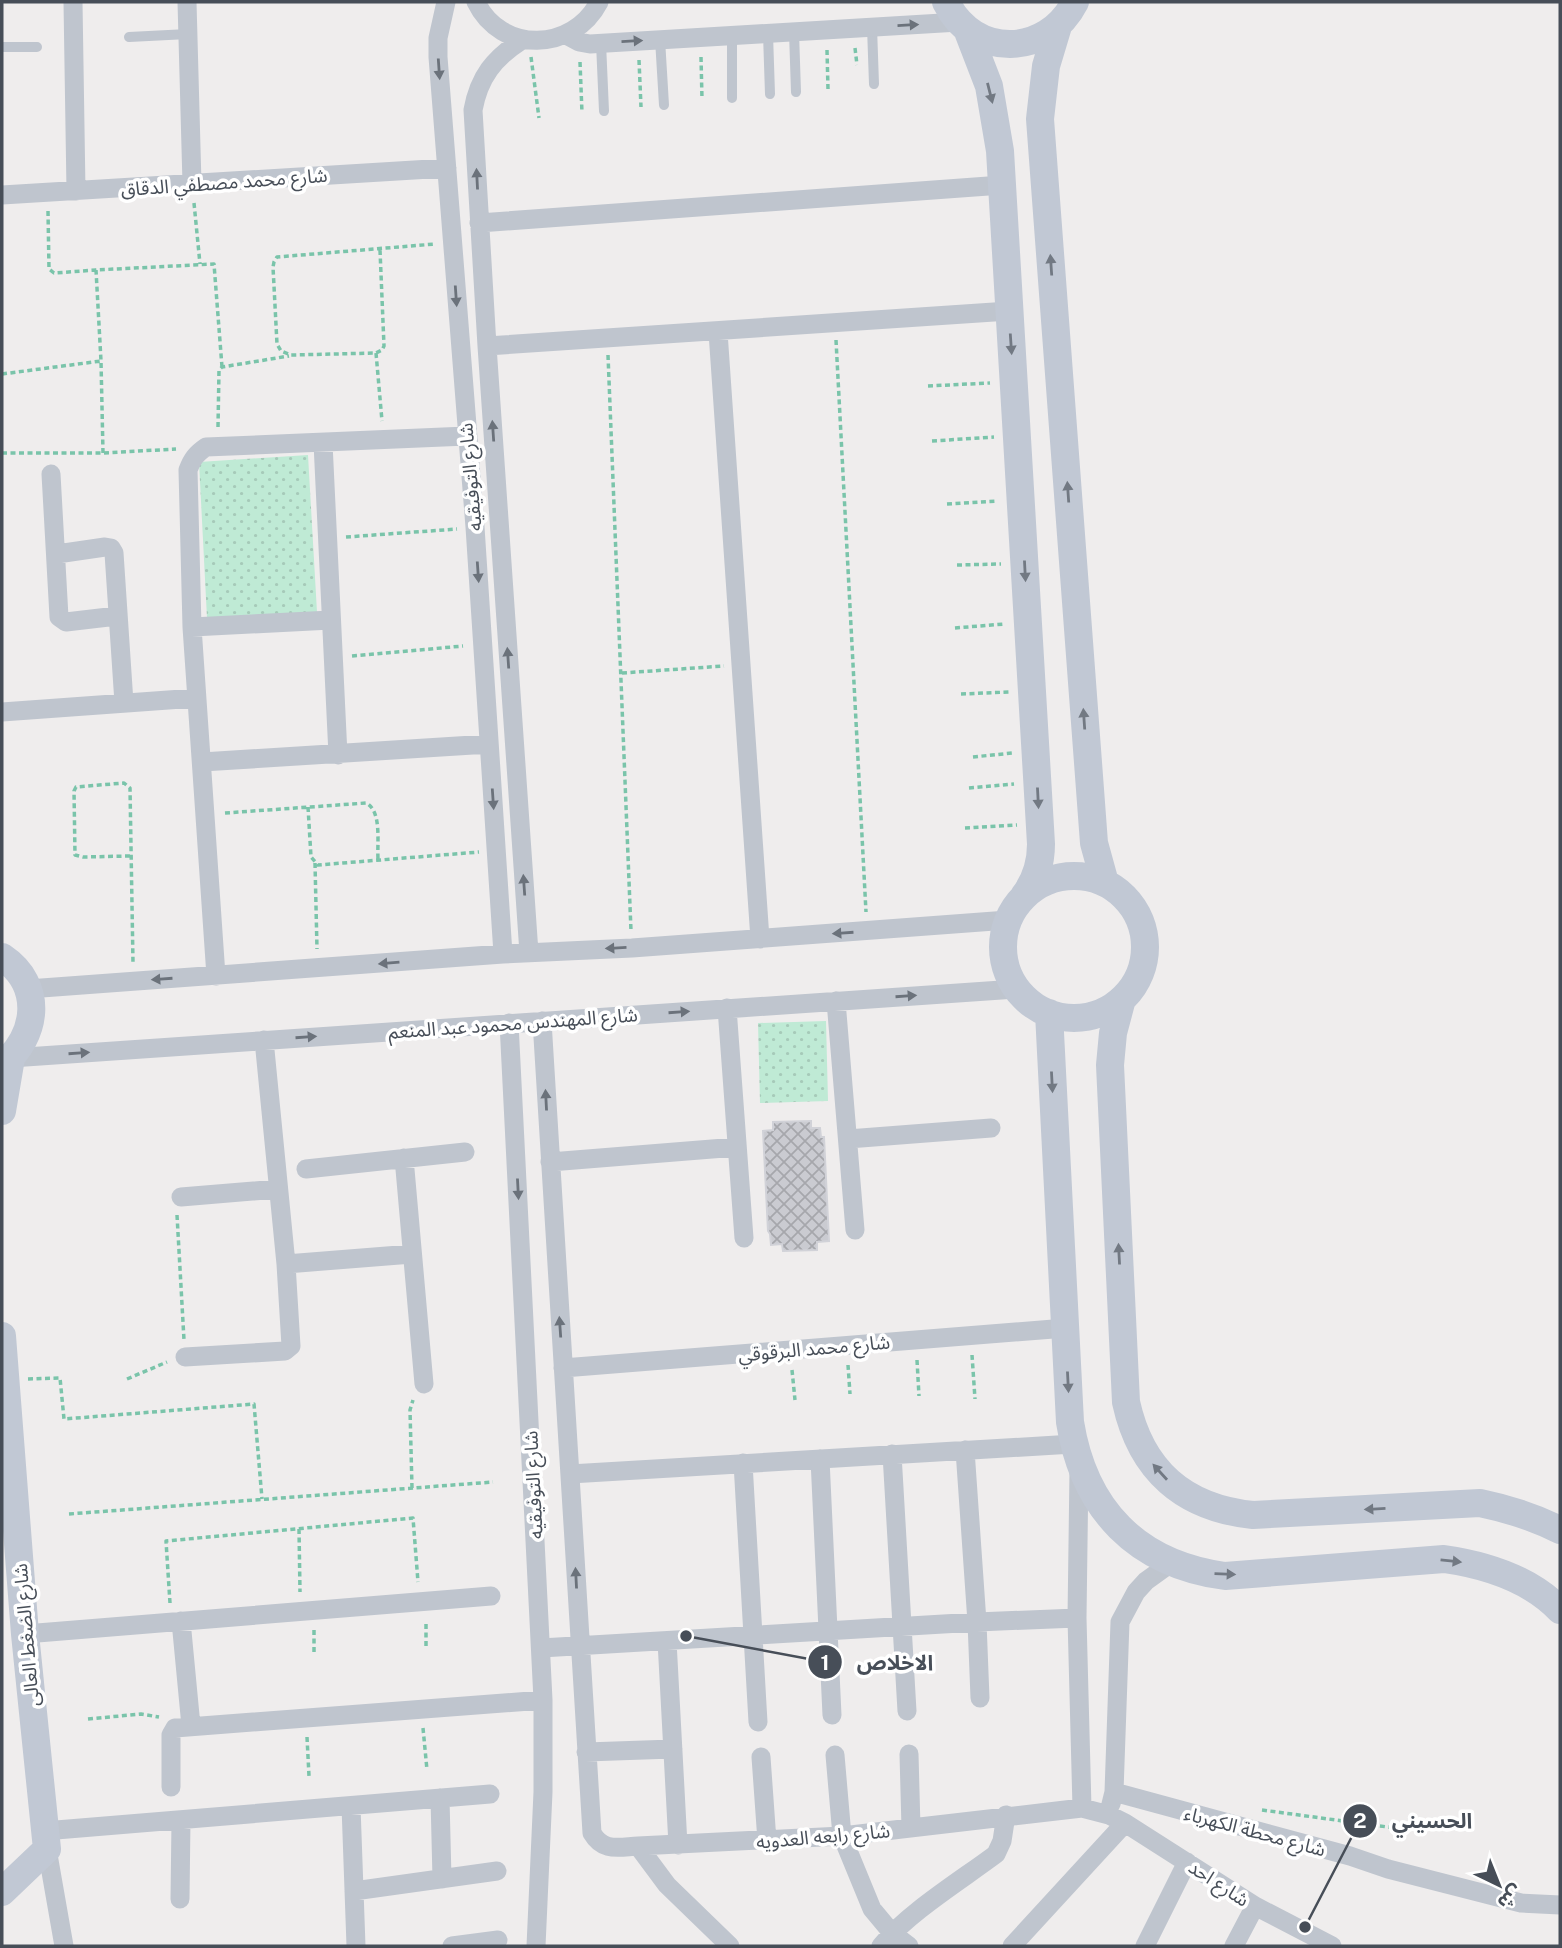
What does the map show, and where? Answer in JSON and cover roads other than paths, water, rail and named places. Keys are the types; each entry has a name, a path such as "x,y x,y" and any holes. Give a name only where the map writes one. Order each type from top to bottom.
{"street":[{"path":"73,2 76,191"},
{"path":"187,2 192,184"},
{"name":"شارع التوفيقيه","path":"446,2 438,48 475,527 503,954"},
{"path":"475,2 488,20 503,32 526,40 572,39 601,43 701,38 862,28 957,18 989,40 1013,44 1030,42 1045,36 1058,26 1075,2"},
{"path":"572,39 600,2"},
{"path":"957,18 979,57 994,108 1002,185 1040,824 1039,868 1008,920 1003,956 1016,989 1036,1008 1049,1013 1080,1018 1110,1008 1122,999 1135,984 1145,946 1142,926 1134,909 1121,894 1105,883 1084,877 1062,877 1042,884 1024,896"},
{"path":"1058,26 1046,66 1040,119 1093,830 1096,857 1105,883"},
{"name":"شارع التوفيقيه","path":"526,40 493,62 476,93 473,110 529,953"},
{"name":"شارع محمد مصطفي الدقاق","path":"2,195 447,168"},
{"path":"479,223 1002,185"},
{"path":"487,346 1009,312"},
{"path":"718,332 760,939"},
{"path":"216,976 192,627 188,470 197,453 212,447 467,436"},
{"path":"323,443 338,755"},
{"path":"51,474 59,617 69,622 117,616"},
{"path":"57,554 105,547 111,548 114,553 124,703"},
{"path":"192,627 331,620"},
{"path":"2,712 196,698"},
{"path":"202,762 489,744"},
{"path":"496,850 521,848"},
{"path":"28,989 1008,920"},
{"path":"2,957 17,970 28,989 31,1021 24,1041 6,1061 2,1111"},
{"name":"شارع المهندس محمود عبد المنعم","path":"6,1061 264,1040 1016,989"},
{"path":"1122,999 1113,1033 1110,1066 1126,1402 1136,1437 1156,1468 1183,1493 1217,1509 1235,1513 1253,1515 1480,1503 1511,1509 1560,1530"},
{"path":"836,1001 855,1230"},
{"path":"727,1009 744,1238"},
{"path":"1049,1013 1070,1422 1077,1454 1077,1618 1082,1808"},
{"name":"شارع التوفيقيه","path":"541,1021 592,1833 597,1843 606,1847 638,1846"},
{"name":"شارع التوفيقيه","path":"509,1023 543,1700 543,1791 536,1946"},
{"path":"185,1357 288,1350 291,1342 264,1040"},
{"path":"848,1139 990,1128"},
{"path":"550,1162 737,1147"},
{"path":"306,1168 465,1152"},
{"path":"404,1158 424,1384"},
{"path":"181,1197 278,1189"},
{"path":"286,1264 412,1254"},
{"name":"شارع محمد البرقوقي","path":"563,1368 1066,1328"},
{"name":"شارع الضغط العالى","path":"2,1336 25,1634 46,1840"},
{"path":"569,1474 965,1450 1077,1454"},
{"path":"965,1450 977,1622 979,1698"},
{"path":"892,1454 907,1711"},
{"path":"1077,1454 1100,1504 1113,1521 1146,1548 1171,1563 1225,1576 1444,1559 1503,1573 1531,1587 1560,1610"},
{"path":"820,1459 832,1714"},
{"path":"743,1463 758,1721"},
{"path":"1012,1946 1117,1819 1114,1792 1120,1622 1136,1592 1171,1563"},
{"path":"25,1634 491,1597"},
{"path":"541,1648 1077,1618"},
{"path":"176,1622 183,1727"},
{"path":"667,1641 678,1845"},
{"path":"171,1787 171,1735 183,1727 543,1700"},
{"path":"586,1752 673,1749"},
{"path":"909,1754 911,1828"},
{"path":"835,1755 842,1836 887,1939 909,1946"},
{"path":"761,1757 767,1841"},
{"name":"شارع محطة الكهرباء","path":"1114,1792 1350,1856 1388,1869 1521,1903 1560,1905"},
{"path":"2,1892 46,1840 180,1820 491,1794"},
{"path":"440,1798 442,1878"},
{"path":"351,1806 356,1946"},
{"name":"شارع رابعه العدويه","path":"638,1846 842,1836 1082,1808 1117,1819"},
{"path":"887,1939 918,1911 996,1854 1002,1840 1006,1815"},
{"name":"شارع احد","path":"1117,1819 1255,1906 1329,1946"},
{"path":"180,1820 180,1899"},
{"path":"46,1840 64,1946"},
{"path":"638,1846 667,1885 730,1946"},
{"path":"1145,1946 1187,1862"},
{"path":"354,1891 497,1871"},
{"path":"1234,1946 1255,1906"},
{"path":"452,1946 498,1940"}],"lane":[{"path":"862,28 874,84"},
{"path":"794,32 796,92"},
{"path":"129,37 188,34"},
{"path":"768,34 770,94"},
{"path":"732,36 732,98"},
{"path":"660,39 664,105"},
{"path":"601,43 604,111"},
{"path":"2,47 37,47"}],"place":[{"name":"الاخلاص","path":"686,1636"},
{"name":"الحسيني","path":"1305,1927"}]}
